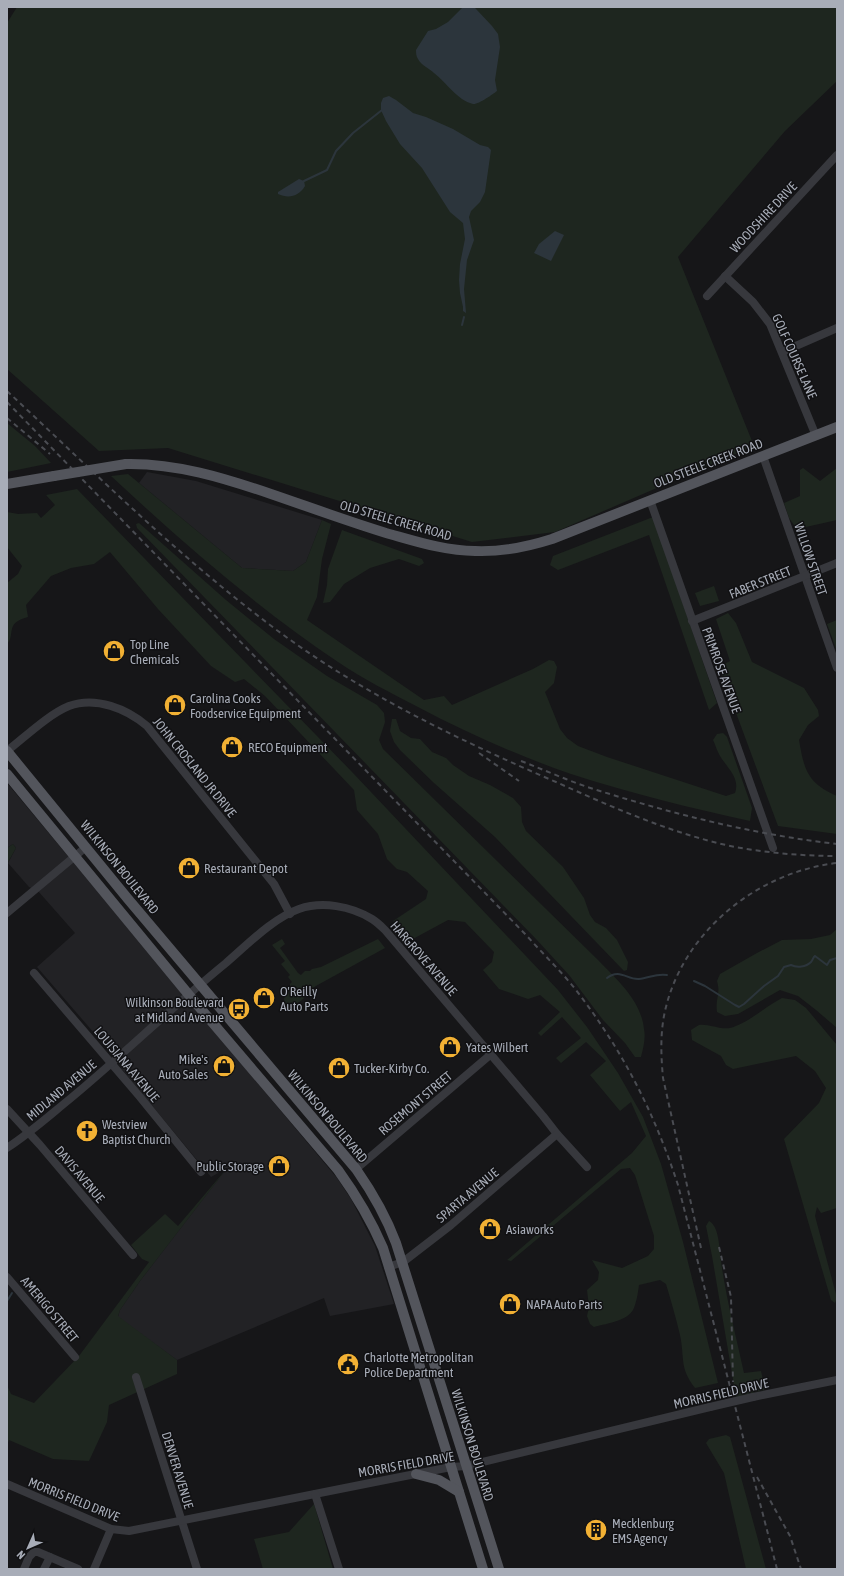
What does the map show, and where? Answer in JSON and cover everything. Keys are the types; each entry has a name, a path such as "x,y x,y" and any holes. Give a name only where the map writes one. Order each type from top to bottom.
{"main road":[{"name":"OLD STEELE CREEK ROAD","path":"7,484 126,464 163,465 244,485 406,539 437,547 474,551 505,550 538,544 580,529 837,427"},
{"name":"WILKINSON BOULEVARD","path":"7,751 356,1169 367,1185 386,1219 403,1262 499,1569"},
{"name":"WILKINSON BOULEVARD","path":"7,774 189,994 341,1174 355,1193 380,1242 482,1569"},
{"path":"416,1474 439,1480 458,1492"}],"street":[{"name":"WOODSHIRE DRIVE","path":"707,296 837,155"},
{"name":"GOLF COURSE LANE","path":"725,276 760,310 770,324 816,436"},
{"path":"782,352 837,328"},
{"name":"WILLOW STREET","path":"763,456 837,668"},
{"name":"PRIMROSE AVENUE","path":"650,500 772,848"},
{"name":"FABER STREET","path":"692,621 837,563"},
{"name":"JOHN CROSLAND JR DRIVE","path":"7,751 57,712 70,706 85,703 99,704 122,710 136,717 151,732 274,884 290,914"},
{"path":"7,913 86,847"},
{"name":"HARGROVE AVENUE","path":"200,984 271,926 299,909 316,905 330,905 358,912 372,919 385,930 587,1168"},
{"name":"LOUISIANA AVENUE","path":"34,973 201,1172"},
{"name":"MIDLAND AVENUE","path":"7,1148 28,1133 111,1063 200,984"},
{"name":"ROSEMONT STREET","path":"356,1169 490,1055"},
{"name":"DAVIS AVENUE","path":"7,1109 133,1255"},
{"name":"SPARTA AVENUE","path":"388,1266 403,1262 451,1225 557,1134"},
{"name":"AMERIGO STREET","path":"7,1277 75,1357"},
{"name":"DENVER AVENUE","path":"136,1377 197,1569"},
{"name":"MORRIS FIELD DRIVE","path":"7,1484 111,1529 129,1531 451,1467 466,1466 753,1397 837,1380"},
{"path":"315,1494 339,1569"},
{"path":"94,1569 111,1529"},
{"path":"24,1569 29,1557 34,1552 50,1557 65,1567 78,1569"},
{"path":"44,1569 50,1557"}],"shaded area":[{"path":"17,7 837,7 837,81 785,131 678,257 754,446 555,532 472,542 168,448 99,451 7,369 7,23"},
{"path":"463,7 474,7 492,26 498,34 500,47 495,80 497,91 475,104 467,102 457,95 439,77 421,63 417,58 416,53 416,50 428,31 436,29 448,22"},
{"path":"389,96 413,113 453,129 491,150 485,192 480,202 471,211 469,217 474,240 467,260 464,289 466,313 463,311 459,280 460,264 465,239 463,223 450,212 422,168 400,144 386,121 381,110 381,103 383,98"},
{"path":"299,179 304,181 305,186 300,192 293,196 282,196 278,194 278,192"},
{"path":"555,231 564,235 551,261 534,253 539,244"},
{"path":"7,423 35,446 51,463 7,472"},
{"path":"803,468 820,481 837,468 837,520 797,529 789,518 784,503 800,496 800,470"},
{"path":"147,472 196,481 322,520 306,562 293,571 242,568 139,483"},
{"path":"128,474 242,568 293,571 306,562 322,520 331,524 322,559 317,597 307,620 424,700 444,696 452,705 533,669 549,660 554,661 557,667 554,683 545,692 560,729 567,738 578,746 607,757 726,796 735,793 736,781 717,750 713,740 717,734 723,733 727,737 752,808 750,821 638,794 571,774 513,752 474,735 367,680 308,641 249,597 165,526 111,476"},
{"path":"77,489 353,773 558,990 587,1027 618,1073 643,1117 661,1164 683,1242 718,1383 695,1388 690,1381 683,1363 680,1335 666,1284 660,1280 639,1285 635,1305 629,1315 624,1318 594,1327 590,1324 587,1316 589,1307 587,1290 598,1280 599,1272 592,1260 622,1268 648,1256 654,1249 654,1236 635,1175 630,1168 621,1169 511,1261 507,1260 632,1153 646,1136 631,1102 620,1111 590,1075 606,1061 586,1042 561,1063 556,1058 581,1038 562,1017 541,1036 538,1033 560,1012 540,995 528,999 499,989 483,970 492,962 494,952 465,922 448,920 411,940 393,921 426,899 428,891 407,872 397,869 387,859 378,834 357,810 354,790 265,696 244,679 235,682 211,666 158,609 110,552 94,564 71,568 51,576 26,605 28,617 16,622 12,629 10,641 7,644 7,583 18,574 22,566 7,547 7,512 18,514 37,513 41,518 55,505 46,495"},
{"path":"653,517 717,703 709,710 649,535 558,570 550,565 553,556"},
{"path":"139,523 226,600 274,639 327,676 377,705 384,713 385,722 379,740 383,749 598,960 627,991 642,1019 645,1036 641,1057 635,1057 625,1043 603,1020 569,975 536,939 137,528 136,524"},
{"path":"342,530 422,559 424,563 419,566 399,559 370,568 344,584 330,602 323,603 327,585 328,569"},
{"path":"714,586 719,601 700,606 695,593"},
{"path":"728,613 736,623 752,662 804,688 818,710 819,716 808,725 799,740 805,767 813,780 819,786 837,796 837,834 778,826 719,667 730,661 716,619"},
{"path":"837,620 837,651 827,624"},
{"path":"392,719 396,719 400,731 411,738 420,739 432,752 446,758 469,776 490,785 513,798 521,807 522,822 526,831 563,867 584,898 590,915 595,922 606,928 617,940 628,962 627,970 624,971 495,837 434,783 400,750 394,742 390,731"},
{"path":"7,783 337,1178 351,1199 375,1246 394,1304 330,1316 324,1298 177,1360 118,1317 120,1310 140,1281 227,1168 211,1177 121,1068 120,1063 37,967 75,933 38,891 29,887 8,863 16,848 13,844 7,848"},
{"path":"13,844 16,848 7,864 7,848"},
{"path":"837,929 837,1028 798,996 780,990 738,1014 725,1016 717,1012 717,981 720,974 782,940 811,939 830,935"},
{"path":"282,939 285,944 280,948 301,975 305,971 310,971 321,967 378,939 385,948 314,987 297,1004 288,1006 284,1005 284,998 285,994 290,989 290,984 292,982 288,977 290,975 281,964 285,961 272,945"},
{"path":"782,998 795,1000 806,1008 837,1045 837,1208 821,1213 817,1207 815,1216 837,1298 835,1303 831,1300 784,1139 819,1103 826,1088 815,1071 796,1056 733,1069 726,1065 721,1056 692,1040 691,1030 699,1025 730,1028 750,1019"},
{"path":"228,1167 140,1281 120,1310 118,1316 177,1360 177,1374 109,1405 107,1422 89,1461 53,1459 9,1440 7,1445 7,1385 11,1394 34,1403 79,1356 149,1262 142,1259 131,1245 165,1214 178,1226"},
{"path":"709,1221 713,1224 717,1233 731,1317 744,1373 761,1371 764,1385 764,1390 736,1397 706,1226"},
{"path":"726,1435 730,1437 766,1569 746,1569 724,1473 706,1443 709,1439"},
{"path":"314,1504 333,1569 263,1569 254,1539 289,1532"}],"waterway":[{"path":"304,181 327,170 336,151 353,133 382,110"},
{"path":"462,325 464,317"},
{"path":"694,981 739,1007 778,976 784,967 791,965 804,966 809,964 815,956 827,965 830,960 837,958"},
{"path":"607,978 616,974 635,979 656,975 667,975"},
{"path":"7,1301 12,1293"}],"railway":[{"path":"7,391 139,515 207,575 278,631 310,654 378,695 412,714 484,750 666,828 712,842 747,849 786,854 837,856"},
{"path":"7,402 527,936 564,976 593,1013 623,1059 648,1107 659,1132 678,1185 777,1569"},
{"path":"7,418 50,454"},
{"path":"479,753 519,781"},
{"path":"521,761 590,788 688,816 747,830 837,844"},
{"path":"701,1248 663,1078 661,1053 662,1028 665,1011 674,982 688,955 707,931 728,910 753,893 779,879 808,869 837,863"},
{"path":"719,1247 731,1297 733,1382"},
{"path":"757,1477 790,1536 801,1569"}],"place":[{"name":"Top Line Chemicals","path":"114,651"},
{"name":"Carolina Cooks Foodservice Equipment","path":"175,705"},
{"name":"RECO Equipment","path":"232,747"},
{"name":"Restaurant Depot","path":"189,868"},
{"name":"O'Reilly Auto Parts","path":"264,998"},
{"name":"Wilkinson Boulevard at Midland Avenue","path":"239,1009"},
{"name":"Yates Wilbert","path":"450,1047"},
{"name":"Mike's Auto Sales","path":"224,1066"},
{"name":"Tucker-Kirby Co.","path":"339,1068"},
{"name":"Westview Baptist Church","path":"87,1131"},
{"name":"Public Storage","path":"279,1166"},
{"name":"Asiaworks","path":"490,1229"},
{"name":"NAPA Auto Parts","path":"510,1304"},
{"name":"Charlotte Metropolitan Police Department","path":"348,1364"},
{"name":"Mecklenburg EMS Agency","path":"596,1530"}]}
